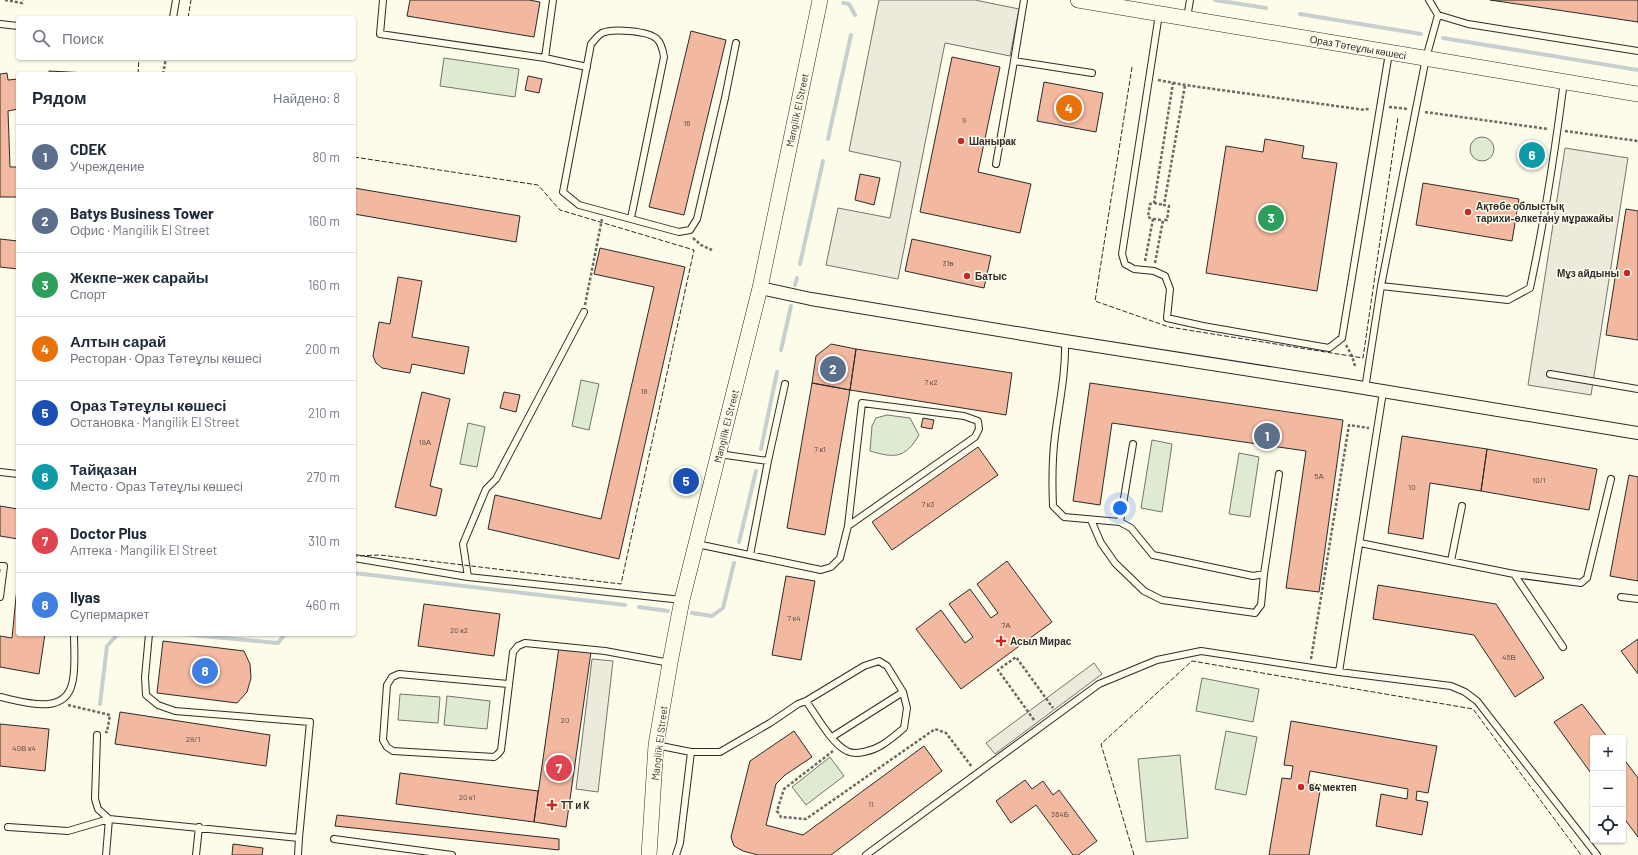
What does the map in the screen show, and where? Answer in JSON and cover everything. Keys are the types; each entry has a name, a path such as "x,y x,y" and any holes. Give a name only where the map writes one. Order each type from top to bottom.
{"street":[{"name":"Mangilik El Street","path":"649,855 656,745 682,600 760,288 820,0"},
{"name":"Ораз Тәтеұлы көшесі","path":"1078,0 1638,94"},
{"path":"760,288 811,299 1065,341 1638,433"}],"lane":[{"path":"173,16 176,0"},
{"path":"383,0 380,34 545,58 587,67"},
{"path":"545,58 553,0"},
{"path":"996,164 1024,0"},
{"path":"1186,18 1190,0"},
{"path":"1429,0 1438,15 1468,24 1638,50"},
{"path":"1159,14 1122,254 1125,264 1134,269 1154,271 1165,276 1170,289 1167,318 1202,326 1329,348 1342,338 1389,52"},
{"path":"1365,389 1381,286 1415,110 1426,58 1438,15"},
{"path":"0,24 16,26"},
{"path":"631,218 664,57 662,47 657,39 646,34 623,31 604,32 598,36 592,44 564,192 579,205 604,213 631,218 679,232 690,230 698,219 736,43"},
{"path":"1014,62 1092,73"},
{"path":"1381,286 1508,300 1530,288 1541,237 1558,130 1564,81"},
{"path":"468,577 463,544 486,489 496,479 584,312"},
{"path":"1065,341 1066,361 1055,436 1051,480 1053,506 1064,517 1120,522 1131,528 1153,555 1253,576 1264,574"},
{"path":"1550,374 1638,389"},
{"path":"750,555 768,461 785,384"},
{"path":"1339,672 1383,392"},
{"path":"697,544 821,570 831,567 840,558 848,526 862,403 964,416 978,420 979,429 975,437 848,526"},
{"path":"1120,522 1133,444"},
{"path":"719,454 768,461"},
{"path":"0,472 16,474"},
{"path":"1091,520 1101,543 1116,563 1144,591 1162,600 1255,613 1261,606 1264,574 1279,474"},
{"path":"1360,543 1514,574 1581,583 1587,578 1611,478"},
{"path":"1451,561 1462,506"},
{"path":"356,558 468,577 682,600"},
{"path":"0,566 4,566 0,597"},
{"path":"1514,574 1563,646"},
{"path":"1621,598 1638,599"},
{"path":"0,697 32,704 57,703 68,696 73,682 74,636"},
{"path":"150,636 145,677 146,695 158,705 175,711 310,722 298,855"},
{"path":"508,684 399,674 392,678 387,685 383,740 387,747 393,752 494,757 501,750 513,652 518,646 525,643 604,651 670,663"},
{"path":"866,855 1099,684 1157,660 1201,651 1310,668 1451,686 1465,692 1477,701 1597,855"},
{"path":"656,745 690,752 720,752 770,723 798,704 806,701 864,666 879,661 888,666 903,692 907,708 904,728 882,746 860,753 848,752 839,746 806,701"},
{"path":"832,737 903,692"},
{"path":"97,735 95,799 98,809 109,819"},
{"path":"676,855 680,843 690,752"},
{"path":"8,827 68,832 109,819 299,838"},
{"path":"106,855 109,819"},
{"path":"196,855 199,827"},
{"path":"334,839 452,855"}],"path":[{"path":"5,0 22,3 23,0"},
{"path":"163,72 166,60"},
{"path":"1149,78 1185,85 1364,110 1380,105 1638,141"},
{"path":"1154,203 1173,83"},
{"path":"1164,205 1185,85"},
{"path":"1154,203 1164,205 1169,206 1167,220 1148,217 1150,204 1154,203"},
{"path":"584,312 604,213"},
{"path":"1144,270 1153,219"},
{"path":"1154,271 1162,220"},
{"path":"690,230 694,240 712,250"},
{"path":"1342,338 1352,356 1355,366"},
{"path":"1310,668 1349,425 1377,429"},
{"path":"1040,728 998,670 1016,657 1058,715"},
{"path":"57,703 110,715 107,732 97,735"},
{"path":"839,746 784,789 777,811 781,816 806,819 935,729 946,732 977,773"}],"green space":[{"path":"444,58 519,69 515,97 440,86"},
{"path":"1482,137 1487,138 1493,144 1493,154 1487,160 1482,161 1477,160 1471,154 1470,149 1471,144 1477,138"},
{"path":"581,380 599,384 589,430 572,426"},
{"path":"887,415 910,418 919,435 909,449 898,455 886,455 870,451 872,426 876,418"},
{"path":"468,423 485,427 477,467 460,464"},
{"path":"1152,440 1172,444 1162,512 1141,508"},
{"path":"1239,453 1259,457 1250,517 1229,514"},
{"path":"1202,678 1259,689 1253,722 1196,711"},
{"path":"400,694 440,697 438,723 398,720"},
{"path":"447,696 490,701 487,729 444,725"},
{"path":"1226,731 1257,737 1246,795 1215,789"},
{"path":"1180,755 1188,838 1146,842 1138,759"},
{"path":"830,757 844,776 806,805 792,787"}],"shaded area":[{"path":"879,0 975,0 1019,9 1010,56 945,43 898,279 826,265 838,208 890,218 901,162 849,151"},
{"path":"1565,148 1628,158 1591,395 1528,385"},
{"path":"592,659 613,661 598,792 576,789"},
{"path":"1094,663 1102,674 995,754 986,743"}],"building":[{"path":"410,0 529,0 540,2 534,37 407,16"},
{"path":"1490,0 1638,0 1638,22"},
{"path":"691,31 726,40 684,215 649,207"},
{"path":"952,57 1000,67 978,172 1031,184 1020,233 920,212"},
{"path":"7,73 8,80 16,79 16,109 8,111 10,167 16,167 16,197 0,197 0,74"},
{"path":"528,76 542,79 539,93 525,90"},
{"path":"1044,82 1103,93 1096,132 1037,121"},
{"path":"1265,139 1304,146 1302,158 1337,163 1317,291 1206,273 1226,146 1263,152"},
{"path":"860,174 880,178 874,205 855,200"},
{"name":"Ақтөбе облыстық тарихи-өлкетану мұражайы","path":"1423,183 1519,199 1512,241 1416,225"},
{"path":"356,188 520,216 516,242 356,214"},
{"name":"Мұз айдыны","path":"1626,209 1638,211 1638,340 1606,335"},
{"path":"0,239 16,241 16,269 0,267"},
{"path":"912,239 991,256 984,288 905,271"},
{"path":"600,248 685,267 619,559 488,529 495,495 601,519 654,287 594,274"},
{"path":"398,277 422,281 412,337 469,347 464,374 412,364 410,373 382,368 376,363 373,356 379,322 390,324"},
{"path":"831,344 856,349 850,390 812,383 816,356"},
{"path":"856,349 1012,373 1006,415 850,390"},
{"path":"812,383 850,390 825,535 787,528"},
{"path":"1090,383 1343,420 1319,592 1286,588 1306,451 1112,423 1100,505 1073,501"},
{"path":"422,392 450,399 430,486 442,489 436,516 395,507"},
{"path":"504,392 520,395 516,412 500,408"},
{"path":"923,418 934,420 932,429 921,427"},
{"path":"1402,436 1487,449 1481,491 1430,483 1423,539 1388,533"},
{"path":"978,447 998,475 892,550 872,522"},
{"path":"1487,449 1597,469 1589,510 1481,491"},
{"path":"1629,475 1638,477 1638,581 1610,576"},
{"path":"0,506 16,509 16,539 0,536"},
{"path":"1007,561 1052,622 961,689 916,629 941,610 965,643 973,637 949,604 970,589 991,618 998,613 977,584"},
{"path":"786,576 815,581 801,660 772,655"},
{"path":"1378,585 1496,604 1544,678 1515,697 1474,635 1373,619"},
{"path":"16,597 16,636 45,636 39,674 0,667 0,636 12,638"},
{"path":"424,604 500,614 494,656 418,646"},
{"path":"1638,639 1638,674 1621,651"},
{"path":"163,641 244,651 250,664 251,678 247,692 237,703 157,693"},
{"path":"559,647 591,652 566,827 534,822"},
{"path":"1582,704 1606,735 1590,735 1590,772 1554,722"},
{"path":"120,712 270,735 266,766 115,744"},
{"name":"64 мектеп","path":"1291,721 1437,746 1428,793 1417,791 1416,800 1428,802 1422,835 1376,826 1381,794 1407,799 1408,789 1310,771 1308,783 1321,785 1309,855 1269,855 1282,778 1291,779 1293,766 1284,765"},
{"path":"0,724 49,729 45,771 0,766"},
{"path":"794,731 812,757 785,775 776,784 766,825 803,835 924,746 942,771 831,855 758,855 743,851 734,846 731,837 750,761"},
{"path":"1626,762 1638,778 1638,837 1626,821"},
{"path":"400,773 538,791 534,822 396,804"},
{"path":"1025,780 1032,789 1043,781 1053,795 1059,790 1097,841 1078,855 1073,855 1036,805 1011,823 996,801"},
{"path":"337,815 559,839 559,850 335,826"},
{"path":"233,844 263,848 262,855 232,855"}],"waterway":[{"path":"1215,0 1266,8"},
{"path":"843,3 849,4 855,15"},
{"path":"1300,14 1421,34"},
{"path":"828,139 851,35"},
{"path":"1443,38 1638,70"},
{"path":"800,264 823,161"},
{"path":"795,285 797,278"},
{"path":"781,350 791,306"},
{"path":"761,449 777,372"},
{"path":"739,542 756,471"},
{"path":"692,613 712,616 723,608 734,563"},
{"path":"356,573 625,605"},
{"path":"639,607 668,611"},
{"path":"100,704 107,646 116,636"},
{"path":"204,636 278,643 283,636"}],"fence":[{"path":"188,16 191,0"},
{"path":"138,72 139,60"},
{"path":"1132,67 1095,301 1169,327 1363,358 1398,117"},
{"path":"356,157 538,185 560,210 694,250 621,584 380,555 356,556"},
{"path":"1134,855 1101,744 1192,661 1473,709 1581,855"}],"place":[{"name":"Алтын сарай","path":"1069,108"},
{"name":"Шанырак","path":"961,141"},
{"name":"Тайқазан","path":"1532,155"},
{"name":"Ақтөбе облыстық тарихи-өлкетану мұражайы","path":"1468,212"},
{"name":"Жекпе-жек сарайы","path":"1271,218"},
{"name":"Мұз айдыны","path":"1627,273"},
{"name":"Батыс","path":"967,276"},
{"name":"Batys Business Tower","path":"833,369"},
{"name":"CDEK","path":"1267,436"},
{"name":"Ораз Тәтеұлы көшесі","path":"686,481"},
{"name":"Асыл Мирас","path":"1001,641"},
{"name":"Ilyas","path":"205,671"},
{"name":"Doctor Plus","path":"559,768"},
{"name":"64 мектеп","path":"1301,787"},
{"name":"ТТ и К","path":"552,805"}]}
